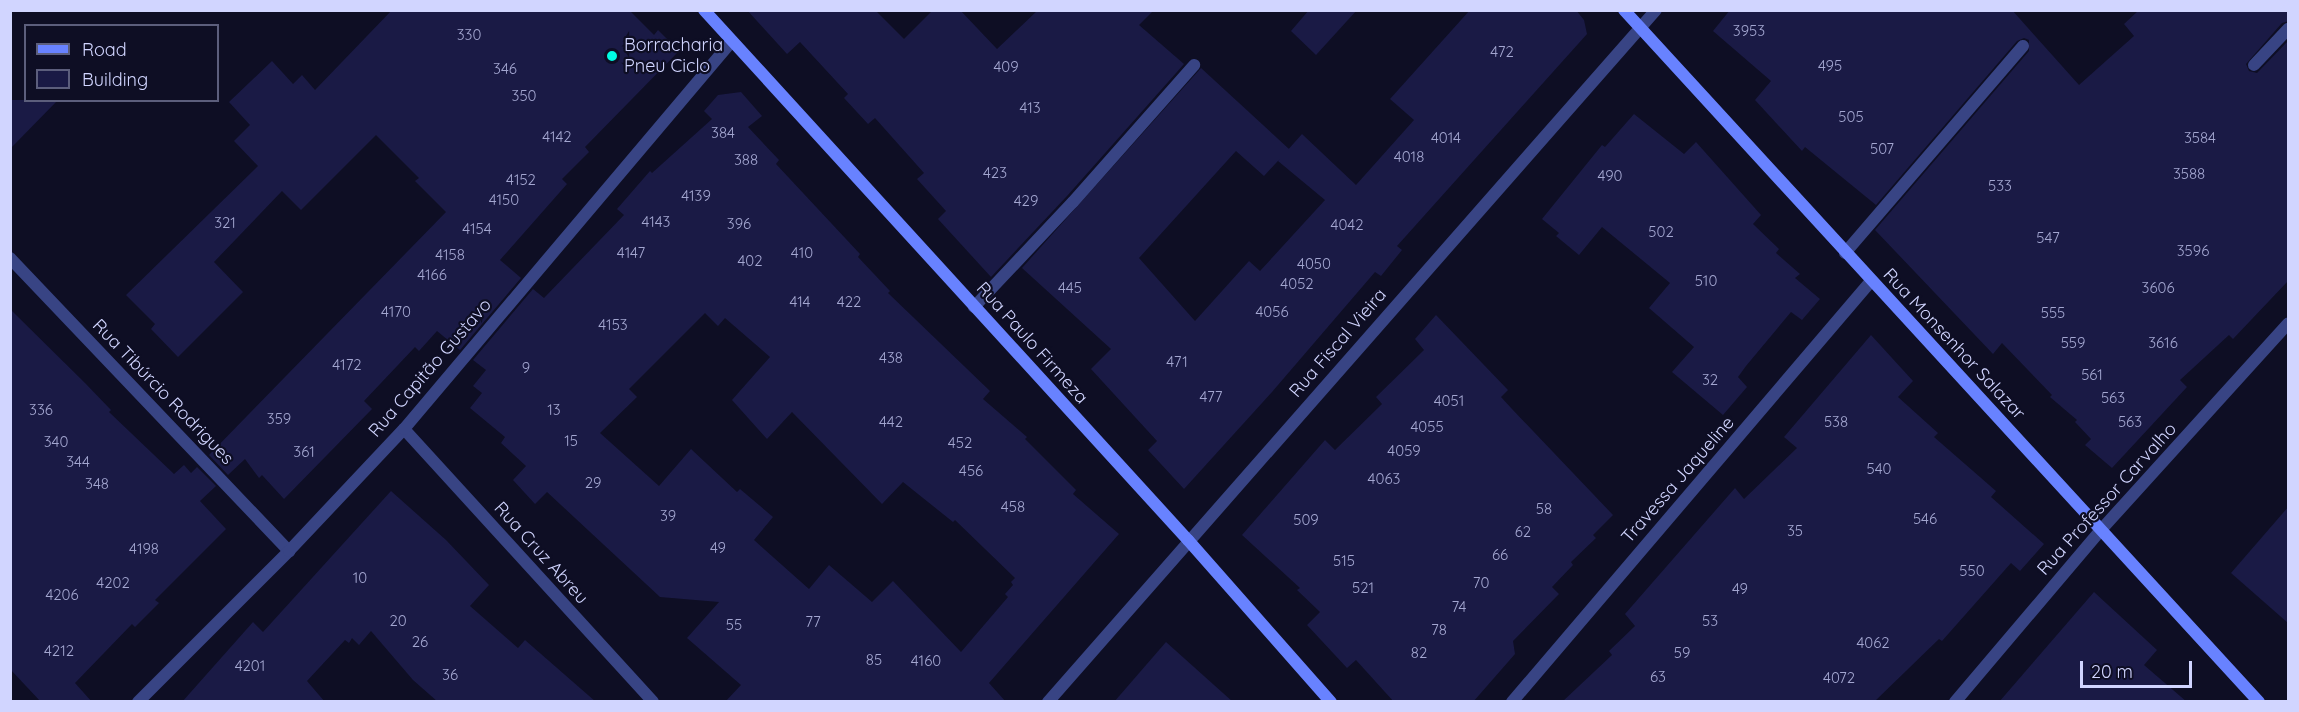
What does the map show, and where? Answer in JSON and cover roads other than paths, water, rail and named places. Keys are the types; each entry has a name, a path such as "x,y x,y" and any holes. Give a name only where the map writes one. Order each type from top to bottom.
{"street":[{"name":"Rua Paulo Firmeza","path":"704,10 1188,540 1331,702"},
{"name":"Rua Monsenhor Salazar","path":"1624,10 2259,702"},
{"name":"Rua Fiscal Vieira","path":"1048,702 1656,10"},
{"path":"2254,65 2289,29"},
{"name":"Rua Capitão Gustavo","path":"138,702 289,550 404,429 731,42"},
{"path":"1845,253 2023,46"},
{"path":"974,307 1073,202 1194,65"},
{"name":"Rua Tibúrcio Rodrigues","path":"10,258 289,550"},
{"name":"Travessa Jaqueline","path":"1512,702 1871,281"},
{"name":"Rua Professor Carvalho","path":"1955,702 2100,531 2289,324"},
{"name":"Rua Cruz Abreu","path":"404,429 652,702"}],"place":[{"name":"Borracharia Pneu Ciclo","path":"612,56"}]}
